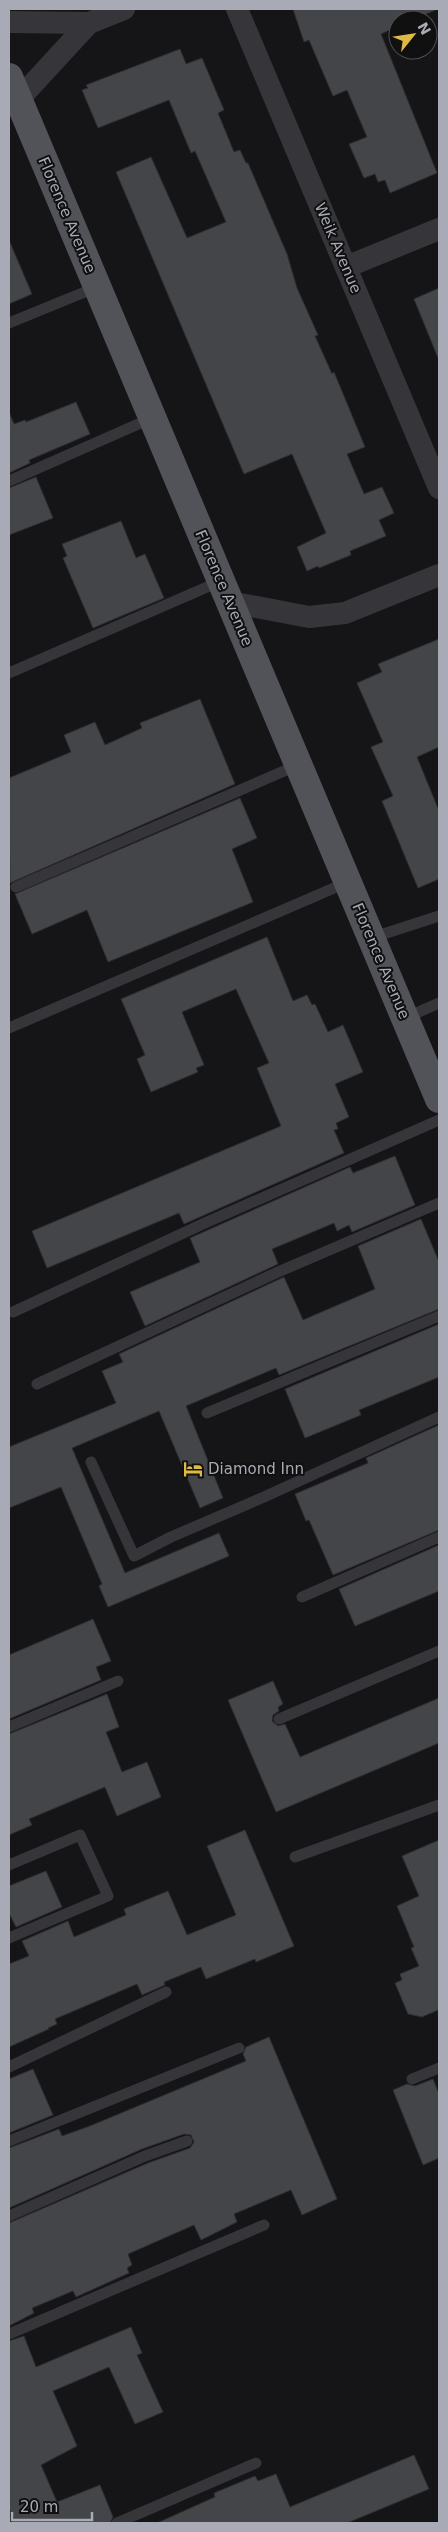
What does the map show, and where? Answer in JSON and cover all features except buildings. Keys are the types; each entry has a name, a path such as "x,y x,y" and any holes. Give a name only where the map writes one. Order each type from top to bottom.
{"main road":[{"name":"Florence Avenue","path":"14,88 439,1099"}],"street":[{"path":"14,88 89,23 124,9"},
{"name":"Weik Avenue","path":"237,9 439,488"},
{"path":"9,22 89,23"},
{"path":"346,267 439,230"},
{"path":"225,592 309,617 345,613 439,575"}],"lane":[{"path":"9,323 98,287"},
{"path":"9,481 152,418"},
{"path":"9,673 225,592"},
{"path":"16,887 298,765"},
{"path":"9,1028 348,882"},
{"path":"371,938 439,916"},
{"path":"405,1018 439,1002"},
{"path":"13,1312 205,1223 439,1120"},
{"path":"37,1384 278,1272 439,1203"},
{"path":"207,1413 439,1316"},
{"path":"92,1462 134,1556 171,1537 439,1417"},
{"path":"302,1597 439,1537"},
{"path":"279,1719 439,1651"},
{"path":"9,1727 118,1681"},
{"path":"295,1857 439,1805"},
{"path":"9,1864 80,1835 108,1896 9,1938"},
{"path":"9,2067 166,1992"},
{"path":"9,2141 239,2048"},
{"path":"412,2079 439,2068"},
{"path":"9,2216 145,2156 187,2141"},
{"path":"9,2334 264,2225"},
{"path":"117,2523 256,2463"}],"place":[{"name":"Diamond Inn","path":"193,1469"}]}
